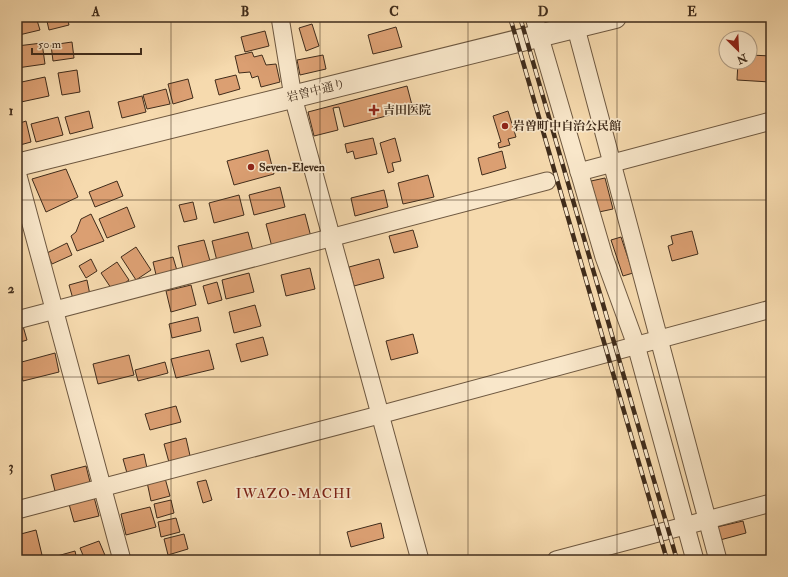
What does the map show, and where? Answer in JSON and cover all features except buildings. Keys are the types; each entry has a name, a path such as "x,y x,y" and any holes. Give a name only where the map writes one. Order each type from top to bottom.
{"street":[{"path":"280,17 293,97 420,560"},
{"name":"岩曽中通り","path":"17,165 293,97 537,26 615,17"},
{"path":"574,22 718,560"},
{"path":"537,26 604,257 636,345 695,560"},
{"path":"579,172 611,162 771,121"},
{"path":"17,172 122,560"},
{"path":"17,320 548,181"},
{"path":"17,510 379,415 771,309"},
{"path":"556,560 577,557 686,525 771,503"}],"railway":[{"path":"510,17 667,560"},
{"path":"520,17 677,560"}],"place":[{"name":"吉田医院","path":"374,110"},
{"name":"岩曽町中自治公民館","path":"505,126"},
{"name":"Seven-Eleven","path":"251,167"}],"district":[{"name":"IWAZO-MACHI","path":"294,493"}]}
